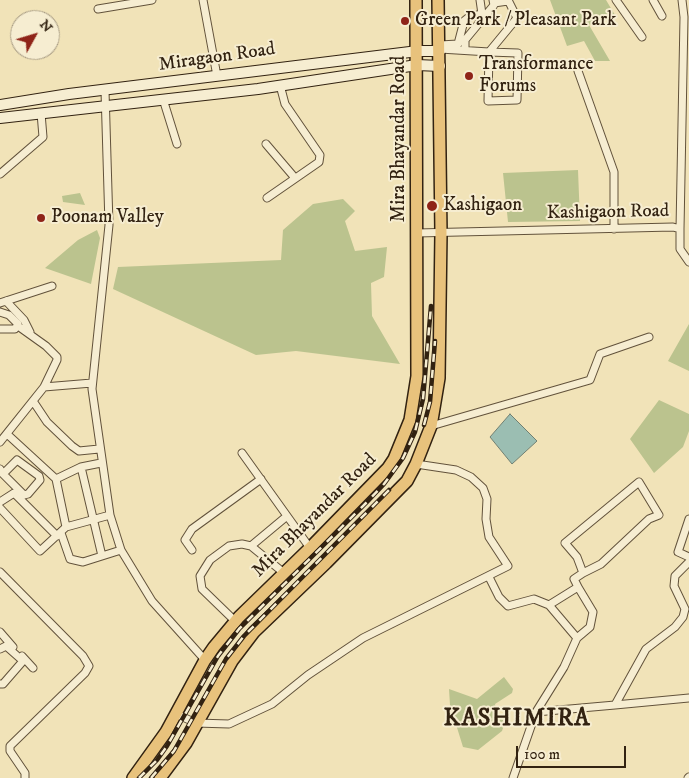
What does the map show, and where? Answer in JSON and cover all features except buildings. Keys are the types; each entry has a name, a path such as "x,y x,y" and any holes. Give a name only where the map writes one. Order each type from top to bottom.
{"main road":[{"name":"Mira Bhayandar Road","path":"132,778 155,751 205,660 235,621 310,548 394,459 410,420 417,376 418,51 416,0"},
{"path":"417,22 421,0"},
{"path":"433,0 439,22"},
{"name":"Mira Bhayandar Road","path":"160,778 186,743 213,691 232,661 254,632 400,488 416,464 431,426 439,378 441,233 438,0"},
{"name":"Miragaon Road","path":"0,105 440,48"},
{"name":"Miragaon Road","path":"0,118 280,85 418,65 440,66"},
{"path":"417,376 439,378"},
{"path":"194,679 213,691"},
{"path":"166,732 186,743"},
{"path":"155,751 172,763"}],"street":[{"path":"98,9 152,0"},
{"path":"203,0 217,76"},
{"path":"440,48 458,44 464,21 469,17 482,14 480,0"},
{"path":"440,48 489,52 518,53 516,100 488,101 489,52 517,18 508,0 494,1 465,40 465,50"},
{"path":"616,0 642,37"},
{"path":"653,0 662,16"},
{"path":"680,230 686,18 682,0"},
{"path":"578,71 614,172 614,229"},
{"path":"267,198 319,162 320,155 285,104 280,85"},
{"path":"106,91 109,225 92,382 101,463 110,515 122,550 152,601 205,660"},
{"path":"163,99 177,144"},
{"path":"0,174 43,137 41,113"},
{"path":"266,144 295,178"},
{"name":"Kashigaon Road","path":"417,233 672,226 680,230 680,249 688,261"},
{"path":"3,302 52,286"},
{"path":"3,302 24,320 31,334"},
{"path":"0,312 16,321 18,326 31,334 57,357 44,388 0,442"},
{"path":"0,329 12,330 18,326"},
{"path":"431,426 590,380 600,354 649,337"},
{"path":"44,388 92,382"},
{"path":"33,401 47,422 72,446 79,450 100,449"},
{"path":"7,434 56,479 61,532 70,559 83,562 122,550"},
{"path":"242,453 310,548"},
{"path":"17,460 39,476 40,480 27,495 2,472 17,460"},
{"path":"56,479 81,467 101,463"},
{"path":"176,714 196,724 229,724 272,704 308,675 363,638 489,577 509,565 489,537 486,519 487,499 483,488 471,477 456,470 416,464"},
{"path":"81,467 102,556"},
{"path":"192,550 184,540 192,528 261,480"},
{"path":"513,778 536,712 564,667 578,638 590,627 593,618 590,603 574,579 601,564 649,519 659,515 639,482 565,543 577,558 583,573"},
{"path":"0,502 14,493 61,532"},
{"path":"0,508 36,550 42,551 61,532 110,515"},
{"path":"250,546 287,516"},
{"path":"689,519 678,552 689,557"},
{"path":"235,621 205,594 200,576 210,560 229,546 250,546 284,573"},
{"path":"615,705 646,649 675,627 683,617 685,609 674,586 675,576 689,562"},
{"path":"0,572 83,656 89,666 85,673 10,746 10,750 24,769 25,778"},
{"path":"489,577 504,605 513,606 534,599 549,605 578,638"},
{"path":"549,605 578,587"},
{"path":"0,632 33,668"},
{"path":"0,649 6,646 23,661 3,684 0,684"},
{"path":"536,712 689,698"}],"green space":[{"path":"550,0 606,0 615,15 589,25 610,61 595,61 584,41 567,46"},
{"path":"578,170 580,221 508,222 503,173"},
{"path":"80,193 85,205 63,202 62,196"},
{"path":"343,199 355,211 345,221 355,251 387,247 384,277 371,283 372,316 400,364 296,351 256,355 113,289 118,267 281,260 283,230 313,204"},
{"path":"97,230 100,238 91,284 45,268 78,240"},
{"path":"689,324 689,371 668,361"},
{"path":"659,400 689,414 689,431 683,447 654,473 630,439"},
{"path":"504,677 513,689 512,693 495,704 497,714 505,722 502,731 478,750 463,747 450,705 449,689 477,699"}],"water":[{"path":"510,414 537,441 512,464 490,437"}],"railway":[{"path":"139,778 157,760 167,746 218,656 239,629 366,503 384,484 403,458 415,432 423,399 431,306"},
{"path":"424,425 430,402 435,341"},
{"path":"151,778 174,751 226,659 244,636 389,490"}],"place":[{"name":"Green Park / Pleasant Park","path":"405,21"},
{"name":"Transformance Forums","path":"469,76"},
{"name":"Kashigaon","path":"432,206"},
{"name":"Poonam Valley","path":"41,218"}],"district":[{"name":"KASHIMIRA","path":"517,720"}]}
